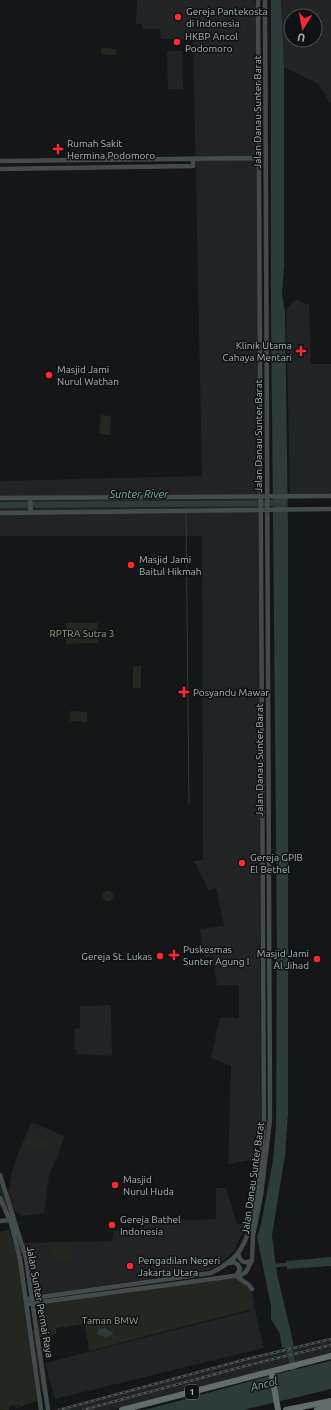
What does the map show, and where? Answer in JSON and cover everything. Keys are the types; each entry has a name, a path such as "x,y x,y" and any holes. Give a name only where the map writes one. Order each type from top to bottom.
{"highway":[{"name":"1","path":"122,1410 331,1356"},
{"path":"278,1369 272,1376 278,1409"},
{"name":"1","path":"262,1374 272,1376"},
{"path":"286,1410 331,1401"},
{"path":"317,1410 331,1409"}],"main road":[{"name":"Jalan Danau Sunter Barat","path":"27,1301 33,1303 41,1300 211,1273 228,1263 238,1253 249,1229 263,1159 270,1119 261,509 258,0"},
{"name":"Jalan Danau Sunter Barat","path":"252,1260 253,1235 263,1159 264,1120 263,929 268,599 267,508 269,497 265,0"},
{"path":"0,161 258,158"},
{"path":"0,169 181,167 193,166 191,159"},
{"path":"0,498 30,500 331,496"},
{"path":"30,500 31,511"},
{"path":"0,513 31,511 192,512 267,508 273,510 331,509"},
{"path":"262,599 268,599"},
{"path":"263,929 268,929"},
{"name":"Jalan Sunter Permai Raya","path":"0,1175 26,1258 48,1410"},
{"name":"Jalan Sunter Permai Raya","path":"0,1198 9,1220 20,1259 41,1410"},
{"path":"0,1221 9,1220"},
{"path":"238,1253 239,1258 243,1262 252,1260"},
{"path":"236,1276 241,1276 246,1272 252,1260"},
{"path":"228,1263 236,1263 239,1267 239,1272 236,1276"},
{"name":"Jalan Danau Sunter Barat","path":"27,1301 32,1298 41,1300 236,1276"},
{"path":"236,1276 249,1285 252,1289"},
{"path":"173,1279 173,1284"},
{"path":"34,1309 41,1300"},
{"path":"39,1394 44,1394 46,1392"}],"shaded area":[{"path":"137,0 253,0 256,7 261,1120 257,1159 228,1164 231,1066 211,1058 220,1017 239,1018 239,985 217,985 213,957 204,957 200,929 224,926 216,887 209,891 194,861 203,860 202,536 0,536 0,481 202,476 193,39 161,39 160,29 142,29 142,24 136,24"},
{"path":"281,0 331,0 331,104 318,84 284,67 283,48 323,48 323,8 283,8 283,45"},
{"path":"167,51 182,51 183,89 168,89"},
{"path":"296,299 309,305 311,364 331,364 331,495 290,494 286,310"},
{"path":"111,1005 112,1056 77,1054 76,1049 74,1049 75,1029 80,1028 80,1006"},
{"path":"31,1122 64,1136 59,1154 49,1175 44,1213 23,1216 15,1212 8,1195 13,1167"},
{"path":"216,1188 226,1188 237,1224 247,1224 234,1251 218,1266 209,1270 40,1295 33,1292 23,1243 112,1241 114,1231 143,1231 146,1222 216,1219"},
{"path":"254,1307 264,1348 55,1399 45,1363 249,1311"},
{"path":"331,1338 331,1356 148,1403 110,1410 53,1410"}],"green space":[{"path":"101,48 116,49 116,55 101,54"},
{"path":"101,415 111,416 110,435 99,434"},
{"name":"RPTRA Sutra 3","path":"66,623 98,623 98,643 66,644"},
{"path":"133,666 141,666 141,688 133,688"},
{"path":"70,711 87,712 87,722 70,721"},
{"path":"106,891 110,891 112,892 112,900 106,901 103,898 103,894"},
{"path":"30,1134 50,1141 47,1151 26,1144"},
{"path":"0,1183 21,1251 28,1291 22,1261 0,1192"},
{"path":"9,1230 18,1259 37,1401 20,1407 17,1405 17,1407 19,1407 18,1409 14,1405 9,1406 9,1410 0,1409 0,1232"},
{"path":"71,1245 72,1260 50,1261 49,1246"},
{"name":"Taman BMW","path":"224,1279 237,1279 251,1288 254,1304 252,1309 89,1351 85,1324 56,1328 56,1334 40,1337 37,1312 39,1306 44,1304"},
{"path":"32,1330 35,1330 44,1393 42,1393"}],"water":[{"path":"271,0 281,0 284,67 284,265 282,294 285,312 288,527 288,1113 285,1156 272,1235 277,1274 294,1346 282,1348 280,1334 271,1319 271,1306 257,1237 261,1225 273,1160 276,1127 277,944 271,301"},
{"path":"331,1257 331,1266 287,1269 286,1261"},
{"path":"105,1328 112,1332 113,1335 106,1337 97,1334 99,1329"},
{"name":"Ancol","path":"331,1361 331,1389 243,1410 144,1410 260,1378"}],"waterway":[{"name":"Sunter River","path":"0,505 279,503"},
{"name":"Sunter River","path":"186,504 186,509"},
{"path":"186,513 189,804"},
{"path":"272,1266 290,1264"},
{"path":"287,1340 294,1370"}],"railway":[{"path":"59,1410 243,1360 331,1339"},
{"path":"83,1410 245,1366 331,1345"}],"place":[{"name":"Gereja Pantekosta di Indonesia","path":"178,17"},
{"name":"HKBP Ancol Podomoro","path":"177,42"},
{"name":"Rumah Sakit Hermina Podomoro","path":"58,149"},
{"name":"Klinik Utama Cahaya Mentari","path":"301,351"},
{"name":"Masjid Jami Nurul Wathan","path":"49,375"},
{"name":"Masjid Jami Baitul Hikmah","path":"131,565"},
{"name":"Posyandu Mawar","path":"184,692"},
{"name":"Gereja GPIB El Bethel","path":"242,863"},
{"name":"Puskesmas Sunter Agung I","path":"174,955"},
{"name":"Gereja St. Lukas","path":"160,956"},
{"name":"Masjid Jami Al Jihad","path":"317,959"},
{"name":"Masjid Nurul Huda","path":"115,1185"},
{"name":"Gereja Bathel Indonesia","path":"112,1225"},
{"name":"Pengadilan Negeri Jakarta Utara","path":"130,1266"}]}
